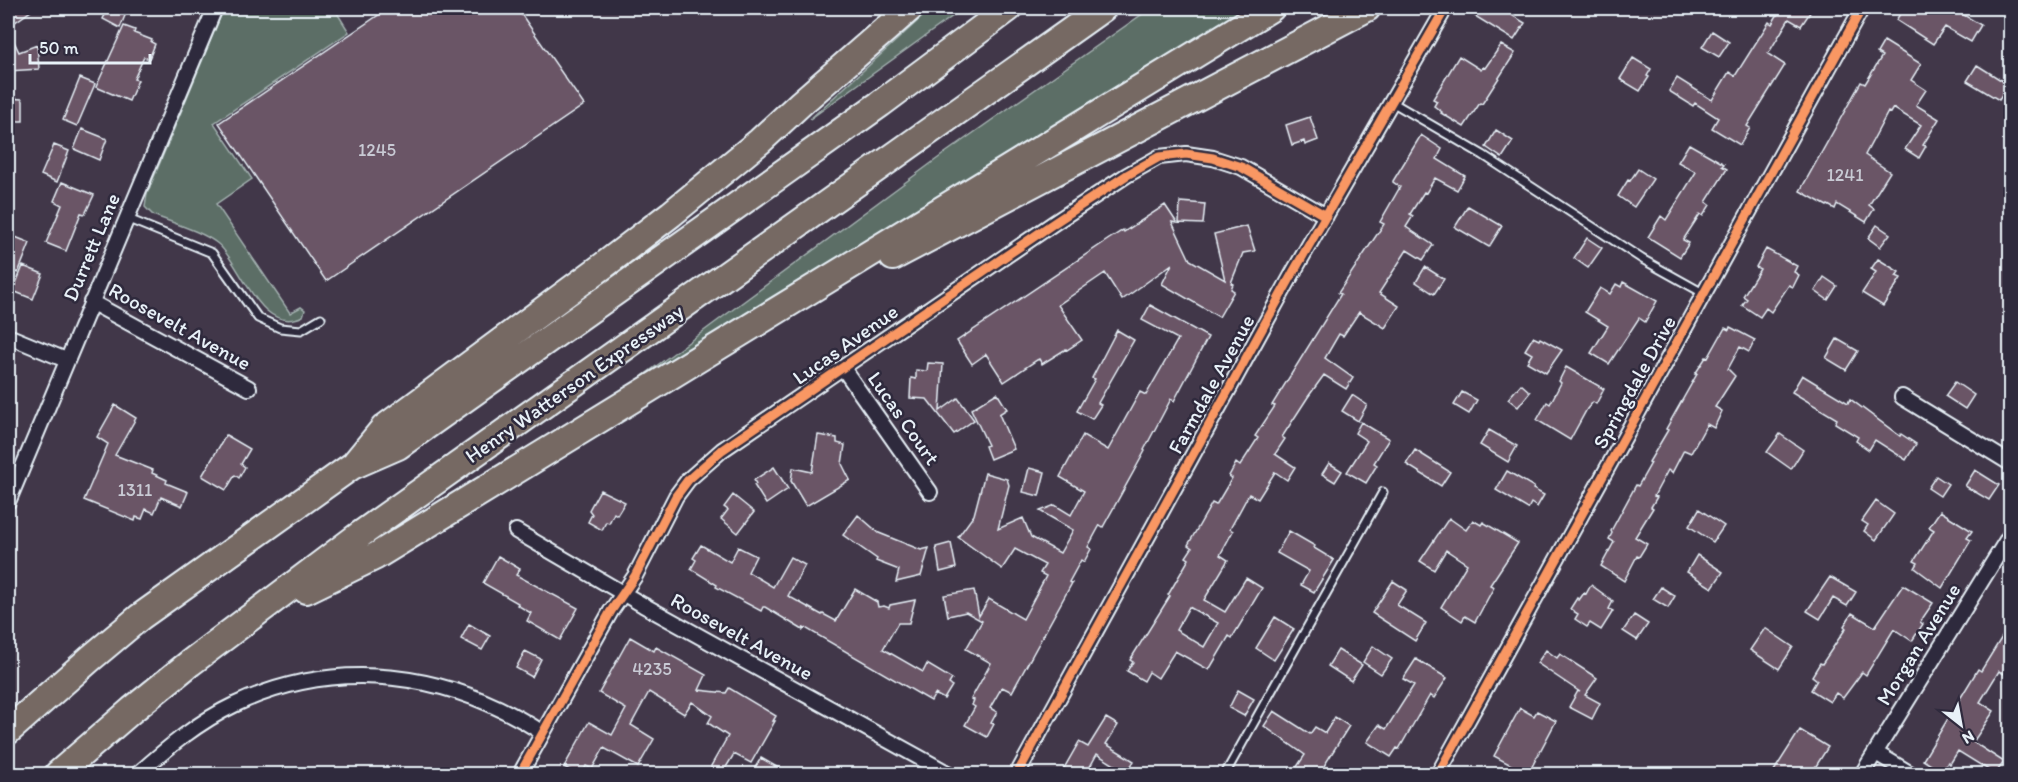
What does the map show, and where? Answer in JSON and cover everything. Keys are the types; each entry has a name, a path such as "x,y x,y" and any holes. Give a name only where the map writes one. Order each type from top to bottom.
{"highway":[{"path":"352,466 384,428 603,267 760,141 910,8"},
{"path":"8,731 140,617 352,466 398,446 880,104 1009,8"},
{"name":"Henry Watterson Expressway","path":"58,774 148,697 361,534 1103,8"},
{"path":"255,615 376,556 1271,8"},
{"path":"843,269 889,259 1366,8"}],"street":[{"name":"Durrett Lane","path":"8,502 215,8"},
{"name":"Springdale Drive","path":"1438,774 1862,8"},
{"name":"Farmdale Avenue","path":"1017,774 1390,101 1442,14"},
{"name":"Lucas Avenue","path":"520,774 611,611 635,576 676,496 688,480 722,450 1054,223 1159,157 1186,154 1213,158 1240,167 1326,216"},
{"name":"Roosevelt Avenue","path":"91,302 249,388"},
{"path":"8,336 66,360"},
{"name":"Lucas Court","path":"843,368 930,492"},
{"path":"1902,398 2010,463"},
{"name":"Roosevelt Avenue","path":"516,531 949,774"},
{"name":"Morgan Avenue","path":"1862,774 2010,535"},
{"path":"138,774 182,738 232,706 272,690 331,677 359,675 389,677 417,680 444,687 492,704 543,733"},
{"path":"1876,753 1911,774"}],"lane":[{"path":"1390,101 1483,155 1642,259 1703,293"},
{"path":"126,218 212,252 258,318 280,328 301,330 321,318"},
{"path":"1225,774 1383,492"}],"green space":[{"path":"224,8 334,8 349,32 214,123 252,179 216,204 290,313 301,307 305,310 303,316 288,320 275,316 264,308 218,244 196,231 153,215 145,207 147,194"},
{"path":"932,8 964,8 810,119"},
{"path":"1151,8 1248,8 646,377 644,375 945,153"}],"building":[{"path":"8,8 35,8 8,27"},
{"path":"108,8 128,8 120,28 103,19"},
{"path":"389,8 517,8 584,105 326,281 219,123"},
{"path":"1480,8 1500,8 1525,23 1514,40 1475,16"},
{"path":"1771,8 1813,8 1801,26 1789,19 1768,54 1785,65 1747,126 1750,128 1740,145 1712,128 1718,118 1695,103 1693,106 1669,91 1677,78 1712,100 1729,72 1735,76 1769,22 1772,24 1779,12"},
{"path":"1904,8 1952,8 1981,25 1971,42 1945,27 1933,44 1896,20"},
{"path":"124,26 135,30 134,33 152,40 151,42 155,44 149,59 144,57 134,79 138,80 129,101 96,87"},
{"path":"8,29 19,52 37,45 39,69 8,71"},
{"path":"1712,31 1729,42 1719,57 1702,47"},
{"path":"1884,41 1921,64 1911,80 1926,90 1916,105 1939,119 1923,145 1926,146 1919,158 1905,149 1921,125 1893,108 1890,113 1888,112 1865,155 1890,172 1869,205 1874,209 1866,222 1837,204 1835,209 1800,191 1861,82 1865,84 1882,56 1877,53"},
{"path":"1501,45 1515,53 1464,127 1441,113 1434,106 1437,101 1433,99 1459,56 1481,70 1485,68"},
{"path":"1633,58 1651,69 1640,91 1620,79"},
{"path":"1977,65 2009,85 1999,100 1967,81"},
{"path":"80,78 95,84 77,126 63,120"},
{"path":"8,98 22,99 23,121 8,121"},
{"path":"1310,117 1318,140 1305,145 1304,141 1292,145 1286,125"},
{"path":"82,129 107,139 99,160 74,149"},
{"path":"1496,130 1513,141 1502,158 1486,147"},
{"path":"1421,135 1442,149 1437,159 1465,176 1457,190 1435,178 1426,193 1424,192 1410,214 1413,216 1406,227 1433,245 1423,260 1407,250 1379,293 1399,306 1385,328 1359,312 1343,336 1339,334 1325,358 1353,378 1346,389 1324,375 1282,437 1285,439 1275,454 1295,467 1287,480 1275,472 1258,499 1249,494 1230,529 1233,531 1220,555 1228,560 1204,600 1225,612 1246,578 1262,588 1232,638 1229,636 1209,670 1175,651 1158,678 1149,672 1144,681 1127,671 1133,662 1130,660 1170,596 1168,595 1189,559 1186,557 1192,548 1188,545 1212,503 1216,505 1232,478 1229,476 1236,463 1240,466 1258,438 1255,436 1275,406 1272,405 1341,294 1338,293 1384,224 1380,222 1400,187 1393,181","holes":["1189,607 1218,623 1204,647 1176,630"]},
{"path":"1689,144 1724,164 1722,166 1727,169 1706,202 1710,205 1703,216 1700,214 1683,240 1689,243 1680,257 1648,237 1661,216 1666,220 1696,172 1678,162"},
{"path":"54,145 69,151 57,182 41,175"},
{"path":"1638,169 1653,179 1634,207 1618,196"},
{"path":"62,182 94,195 85,214 81,213 66,251 46,243 62,205 54,201"},
{"path":"1180,202 1205,204 1203,224 1179,223"},
{"path":"1165,205 1177,223 1172,222 1190,260 1225,280 1214,234 1247,226 1255,251 1243,253 1231,283 1233,284 1231,289 1234,291 1219,317 1162,284 1172,264 1122,300 1105,273 1058,305 1082,340 1042,364 1039,359 1037,360 1004,382 986,354 972,364 957,341 1109,239 1123,230 1124,232"},
{"path":"1468,206 1502,226 1489,247 1455,227"},
{"path":"1877,225 1890,234 1880,247 1868,238"},
{"path":"8,234 30,243 18,273 8,269"},
{"path":"1587,238 1602,248 1588,268 1574,258"},
{"path":"1766,249 1797,266 1794,272 1799,275 1793,287 1789,285 1771,312 1766,308 1760,317 1742,305 1747,299 1743,296 1760,269 1756,267"},
{"path":"1878,259 1899,272 1896,276 1901,278 1883,306 1862,293 1876,272 1871,269"},
{"path":"23,266 43,274 33,299 13,291"},
{"path":"1425,267 1444,279 1434,294 1416,282"},
{"path":"1824,277 1837,286 1828,300 1815,291"},
{"path":"1623,282 1657,301 1645,322 1639,318 1609,364 1591,353 1608,326 1585,312 1600,288 1610,294 1616,284 1621,287"},
{"path":"1150,305 1208,337 1174,401 1171,399 1103,527 1100,525 1088,547 1091,549 1084,562 1081,560 1069,582 1072,583 1012,692 1002,687 990,708 997,712 987,737 965,725 975,707 972,705 974,700 971,699 991,663 966,649 982,621 966,612 948,616 944,595 974,590 979,616 989,599 1023,619 1046,576 1040,573 1045,565 1015,549 1002,569 958,537 974,515 985,473 1007,479 1009,485 998,529 1023,518 1031,537 1060,553 1073,530 1040,511 1055,505 1071,515 1084,491 1060,477 1083,435 1108,450 1140,392 1146,395 1178,339 1142,320"},
{"path":"1730,327 1755,340 1749,352 1740,347 1728,369 1735,376 1715,407 1722,411 1714,428 1707,424 1691,453 1684,450 1672,473 1668,470 1654,496 1657,497 1651,507 1653,508 1635,537 1647,544 1639,557 1637,556 1624,581 1601,566 1614,542 1609,539 1611,531 1651,463 1649,462 1668,430 1666,429 1697,374 1695,374 1706,357 1708,358 1725,328 1729,330"},
{"path":"1117,330 1134,340 1098,403 1101,405 1092,419 1077,411 1095,379 1092,378"},
{"path":"1533,337 1539,340 1540,338 1562,350 1546,373 1527,362 1532,354 1525,350"},
{"path":"1837,339 1858,351 1846,370 1826,358"},
{"path":"928,363 943,364 940,411 958,398 974,420 954,434 927,399 910,398 911,378 916,379 916,370 927,371"},
{"path":"1566,367 1604,389 1596,404 1593,402 1587,409 1570,440 1537,420 1547,402 1550,404"},
{"path":"1802,375 1848,403 1850,399 1900,436 1901,434 1916,444 1906,460 1875,440 1869,450 1856,441 1858,437 1835,423 1837,419 1792,392"},
{"path":"1955,382 1974,395 1965,409 1945,396"},
{"path":"1521,384 1530,392 1518,407 1508,399"},
{"path":"1462,392 1477,400 1469,414 1454,405"},
{"path":"997,393 1007,409 999,414 1014,449 990,459 985,446 988,445 971,409"},
{"path":"1352,395 1367,405 1358,421 1342,411"},
{"path":"115,405 136,418 115,455 153,470 152,473 167,480 166,483 188,492 182,506 161,497 154,513 146,509 142,519 136,517 135,521 84,500 108,444 97,437"},
{"path":"1361,422 1389,439 1374,463 1377,465 1366,483 1347,472 1367,441 1355,433"},
{"path":"1489,430 1517,446 1508,462 1480,445"},
{"path":"1780,434 1803,450 1791,469 1767,452"},
{"path":"226,435 250,449 241,464 245,467 239,478 235,475 226,490 202,476"},
{"path":"818,435 837,438 837,443 845,445 842,464 850,480 806,506 791,481 793,468 812,472"},
{"path":"1415,450 1450,472 1441,486 1406,464"},
{"path":"1329,463 1342,471 1335,482 1322,474"},
{"path":"774,467 788,489 766,504 754,485 756,484 754,480"},
{"path":"1029,468 1045,472 1039,496 1023,492"},
{"path":"1975,470 1999,485 1989,500 1965,486"},
{"path":"1507,471 1544,495 1537,507 1531,503 1528,509 1496,490"},
{"path":"1936,476 1948,484 1940,496 1928,488"},
{"path":"600,490 625,502 617,515 614,513 602,530 588,522 592,514 589,510"},
{"path":"733,495 754,512 738,533 721,519 728,510 724,507"},
{"path":"1876,501 1894,514 1876,540 1864,531 1868,525 1862,521"},
{"path":"1699,509 1724,526 1713,542 1689,526"},
{"path":"1940,511 1972,531 1967,538 1971,540 1942,588 1915,568 1918,563 1914,561 1934,530 1929,527"},
{"path":"858,515 879,533 921,550 929,548 921,576 896,582 899,570 876,561 877,559 843,535"},
{"path":"1449,518 1466,530 1473,520 1481,525 1483,522 1518,543 1490,585 1494,587 1475,622 1465,616 1462,621 1441,607 1467,564 1446,550 1434,570 1420,561"},
{"path":"1289,531 1334,560 1314,592 1301,585 1309,571 1277,553"},
{"path":"951,543 956,568 940,572 936,547"},
{"path":"701,545 730,562 738,547 756,556 748,572 773,587 790,557 805,565 788,596 836,621 855,589 877,602 878,607 889,608 890,605 915,600 909,623 898,623 883,649 923,672 927,664 952,679 949,684 952,686 944,699 935,694 931,701 804,627 803,630 765,607 761,611 716,587 717,585 691,569 696,560 693,558"},
{"path":"1697,555 1723,572 1712,588 1687,572"},
{"path":"498,556 520,569 516,575 578,608 560,640 527,621 531,613 517,605 518,603 483,583"},
{"path":"1830,577 1856,592 1847,606 1833,598 1820,619 1807,611"},
{"path":"1393,581 1407,590 1397,605 1426,623 1415,641 1372,613"},
{"path":"1591,585 1613,601 1609,609 1613,611 1601,630 1590,623 1587,627 1575,619 1578,614 1570,609 1577,598 1579,600 1584,593 1586,594"},
{"path":"1903,585 1933,603 1920,622 1923,624 1912,641 1894,629 1866,675 1862,672 1843,698 1836,693 1830,702 1811,690 1817,680 1812,676 1846,628 1844,626 1852,613 1875,627"},
{"path":"1661,587 1675,596 1668,608 1653,599"},
{"path":"1634,615 1648,624 1637,640 1623,631"},
{"path":"1275,617 1294,629 1274,660 1256,648"},
{"path":"469,624 490,636 482,650 461,639"},
{"path":"2010,624 2010,672 2006,670 2004,674 1999,671 1980,702 1994,711 1973,742 2004,762 1995,774 1958,751 1942,772 1923,760 1978,669 1981,671"},
{"path":"1765,628 1793,647 1779,669 1750,650"},
{"path":"630,637 654,651 656,647 706,675 699,690 726,693 729,688 776,716 751,763 734,754 722,774 711,772 711,766 728,736 708,723 712,716 692,702 684,714 649,692 631,725 654,739 638,767 604,748 592,769 586,766 582,774 577,774 564,767 589,722 612,735 626,709 599,693"},
{"path":"1373,646 1392,659 1381,674 1363,662"},
{"path":"1338,650 1362,665 1351,681 1328,666"},
{"path":"1546,650 1557,658 1560,654 1597,678 1585,695 1600,703 1592,719 1569,707 1578,691 1580,692 1537,663"},
{"path":"525,651 541,659 532,677 516,668"},
{"path":"1416,659 1447,678 1434,698 1430,695 1399,749 1397,748 1391,757 1367,742 1379,725 1386,729 1414,685 1403,679"},
{"path":"1238,690 1254,699 1244,716 1229,708"},
{"path":"1520,708 1534,716 1537,711 1556,721 1528,774 1494,756"},
{"path":"1274,711 1310,734 1315,727 1325,733 1335,717 1349,726 1319,774 1292,774 1305,755 1264,726"},
{"path":"1106,718 1118,725 1106,744 1134,761 1127,773 1097,754 1086,774 1071,774 1063,770 1079,742 1088,747"},
{"path":"1800,730 1828,747 1811,774 1772,774"},
{"path":"761,758 789,774 751,774"}],"cycle path":[{"path":"1438,774 1862,8"},
{"path":"1017,774 1294,271 1442,14"},
{"path":"520,774 611,611 635,576 676,496 688,480 722,450 1054,223 1159,157 1186,154 1213,158 1241,167 1326,216"}]}
